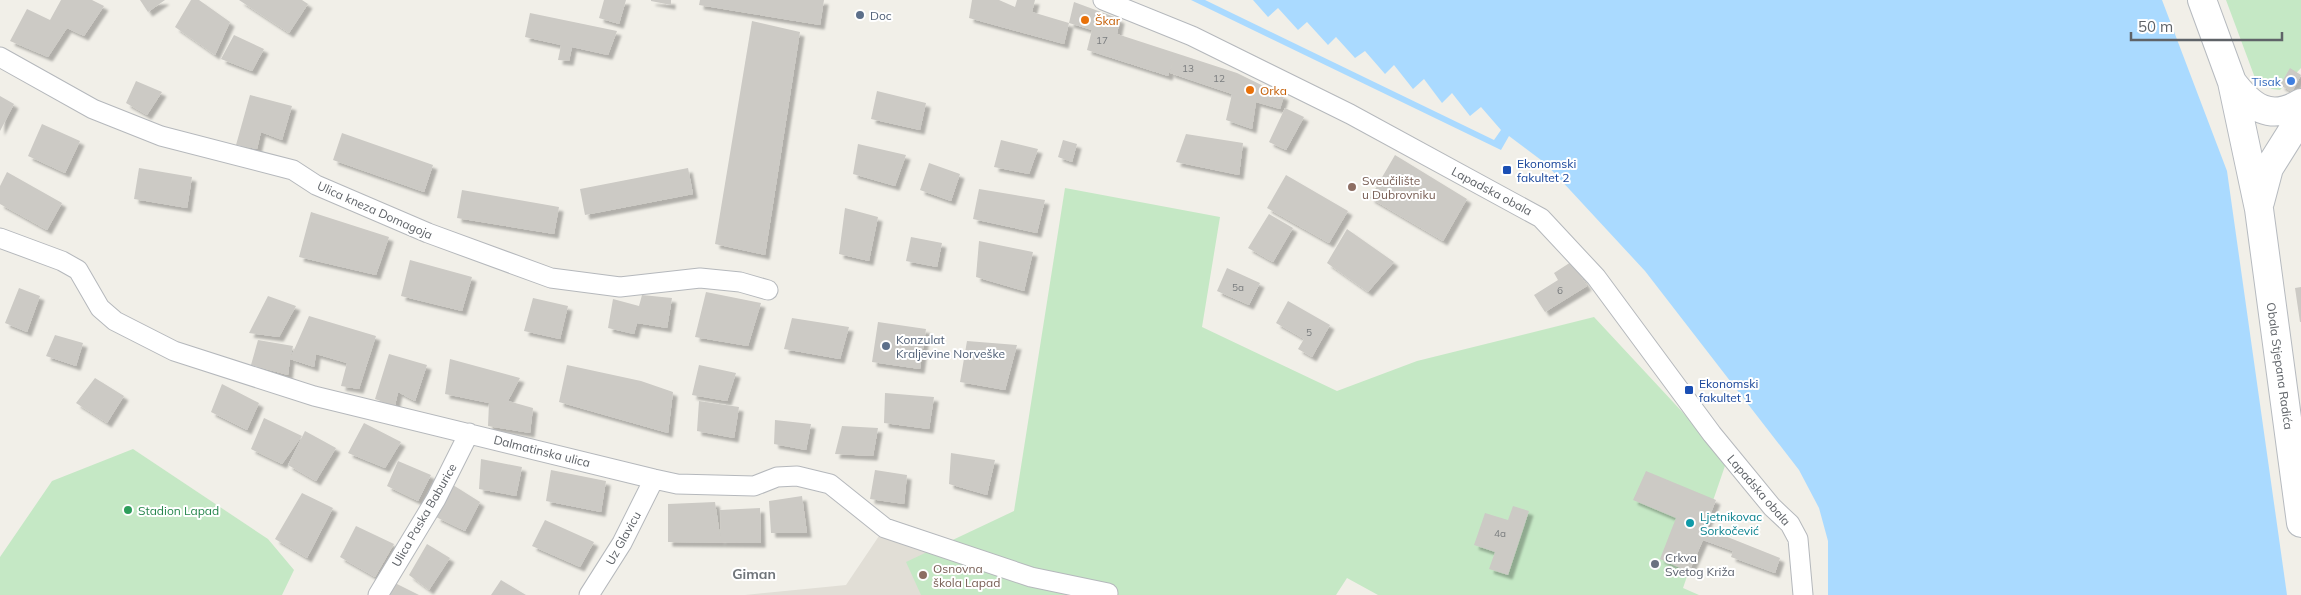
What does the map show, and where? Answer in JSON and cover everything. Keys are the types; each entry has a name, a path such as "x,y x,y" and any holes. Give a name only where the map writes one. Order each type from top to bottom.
{"main road":[{"name":"Obala Stjepana Radića","path":"2202,0 2232,82 2259,209 2301,523"},
{"path":"2232,82 2244,98 2266,112 2281,110 2301,103"},
{"name":"Obala Stjepana Radića","path":"2259,209 2269,168 2301,117"}],"street":[{"name":"Lapadska obala","path":"1103,0 1192,36 1350,114 1541,218 1596,277 1712,434 1772,507 1790,524 1798,539 1803,595"},
{"name":"Ulica kneza Domagoja","path":"0,57 93,109 161,136 230,152 293,170 316,184 428,233 551,278 620,287 700,278 740,282 768,290"},
{"name":"Dalmatinska ulica","path":"0,238 62,260 78,270 100,308 115,321 174,351 314,396 654,480 677,484 754,486 777,477 797,476 830,484 885,528 1032,577 1108,593"},
{"name":"Ulica Paska Baburice","path":"378,595 436,499 469,433"},
{"name":"Uz Glavicu","path":"589,595 622,543 654,480"}],"shaded area":[{"name":"Osnovna škola Lapad","path":"879,536 1023,585 1024,595 745,595 846,585"}],"green space":[{"path":"2226,0 2301,0 2301,68 2280,90 2272,89 2255,78"},
{"path":"1065,188 1220,217 1202,327 1337,391 1417,361 1594,317 1727,460 1683,588 1699,595 1378,595 1347,578 1336,595 921,595 906,562 1014,511"},
{"name":"Stadion Lapad","path":"133,449 268,539 294,570 282,595 0,595 0,557 52,481"}],"water":[{"path":"1191,0 2162,0 2227,171 2287,595 1828,595 1828,541 1819,508 1799,470 1645,271 1545,163 1509,136 1501,150"}],"pier":[{"path":"1205,0 1253,0 1268,17 1278,8 1298,30 1307,22 1328,45 1336,37 1355,58 1365,51 1385,74 1394,65 1413,89 1424,79 1442,103 1452,93 1470,116 1481,107 1501,130 1494,140"}],"building":[{"path":"61,0 92,0 104,6 84,36 67,28 48,57 10,41 27,9 50,20"},
{"path":"140,0 165,0 148,12"},
{"path":"191,0 199,0 230,22 215,55 175,27"},
{"path":"239,0 302,0 308,4 289,33"},
{"path":"604,0 626,0 619,24 599,18"},
{"path":"671,0 671,5 651,1"},
{"path":"700,0 824,0 820,25 699,5"},
{"path":"972,0 999,0 1015,7 1017,0 1035,0 1032,12 1069,23 1064,44 969,18"},
{"path":"1074,2 1120,19 1117,34 1237,73 1284,96 1280,109 1256,102 1252,129 1226,120 1232,94 1170,73 1174,58 1168,76 1087,50 1092,30 1069,23"},
{"path":"530,13 617,31 608,55 572,47 569,61 558,60 561,45 525,37"},
{"path":"752,21 800,32 765,255 715,244"},
{"path":"234,35 264,49 252,71 221,59"},
{"name":"Tisak","path":"2290,68 2301,75 2292,92 2280,85"},
{"path":"136,81 162,92 147,115 126,103"},
{"path":"877,91 926,103 920,130 871,119"},
{"path":"250,95 292,106 282,140 261,132 257,149 236,145"},
{"path":"0,96 14,104 0,131"},
{"path":"1285,108 1304,117 1286,150 1269,142"},
{"path":"42,124 80,141 65,173 28,156"},
{"path":"342,133 433,165 424,192 333,160"},
{"path":"1186,134 1243,143 1239,175 1176,162"},
{"path":"1001,140 1038,149 1029,174 994,167"},
{"path":"1063,140 1077,144 1072,162 1058,157"},
{"path":"858,144 906,155 895,186 853,174"},
{"name":"Sveučilište u Dubrovniku","path":"1395,155 1467,199 1443,241 1370,198"},
{"path":"929,163 960,174 951,201 920,190"},
{"path":"139,168 192,177 187,208 134,199"},
{"path":"688,168 693,194 585,215 580,189"},
{"path":"7,172 62,203 47,230 0,204 0,186"},
{"path":"1286,175 1348,211 1329,243 1267,208"},
{"path":"979,189 1045,200 1037,233 973,219"},
{"path":"462,190 559,207 554,234 457,218"},
{"path":"845,208 878,217 869,261 839,254"},
{"path":"311,212 389,237 376,275 299,257"},
{"path":"1269,214 1293,228 1273,262 1248,248"},
{"path":"1347,229 1394,262 1368,292 1327,263"},
{"path":"911,237 942,243 937,267 906,261"},
{"path":"979,241 1033,252 1024,291 976,277"},
{"path":"410,260 472,277 462,311 401,296"},
{"path":"1571,262 1587,286 1545,312 1534,295 1558,280 1554,273"},
{"path":"1227,268 1260,283 1249,305 1217,291"},
{"path":"2301,287 2301,322 2300,322 2295,288"},
{"path":"19,288 40,296 27,332 5,323"},
{"path":"706,292 761,303 748,346 695,337"},
{"path":"642,295 672,298 667,328 637,323 634,334 608,328 613,299 639,306"},
{"path":"268,296 296,306 279,337 249,333"},
{"path":"533,298 568,306 560,339 524,331"},
{"path":"1288,301 1330,325 1312,357 1298,349 1304,339 1276,323"},
{"path":"309,316 376,336 359,389 341,386 347,363 316,354 314,367 290,359"},
{"path":"792,318 849,327 840,359 784,349"},
{"path":"878,322 926,329 920,369 872,362"},
{"path":"55,335 83,343 76,366 46,356"},
{"path":"258,340 293,346 288,375 251,365"},
{"path":"967,341 1017,345 1005,390 960,382"},
{"path":"389,354 427,365 415,401 398,392 395,406 375,399"},
{"path":"450,359 520,378 508,401 533,408 530,433 488,426 489,403 445,394"},
{"path":"567,365 641,381 673,392 668,433 559,402"},
{"path":"699,365 736,373 727,401 692,395"},
{"path":"95,378 124,396 107,423 76,403"},
{"path":"222,384 259,403 247,430 211,412"},
{"path":"885,393 934,397 929,429 884,423"},
{"path":"699,401 739,407 734,438 697,431"},
{"path":"264,418 302,436 282,464 251,449"},
{"path":"775,420 811,424 806,450 774,444"},
{"path":"364,423 401,442 385,468 348,453"},
{"path":"842,426 878,428 873,456 835,454"},
{"path":"305,431 336,448 316,481 288,465"},
{"path":"951,453 995,460 987,495 949,484"},
{"path":"481,459 522,467 516,496 479,489"},
{"path":"398,461 431,475 418,501 387,486"},
{"path":"551,470 606,481 601,512 546,501"},
{"path":"875,470 907,475 904,504 870,499"},
{"name":"Ljetnikovac Sorkočević","path":"1646,471 1716,500 1705,528 1780,558 1775,573 1731,557 1733,551 1703,540 1689,572 1660,559 1676,518 1633,500"},
{"path":"453,485 480,502 465,531 436,517"},
{"path":"302,493 333,508 307,558 275,539"},
{"path":"802,496 807,533 771,533 769,501"},
{"path":"715,502 721,542 720,510 760,508 761,543 668,542 668,504"},
{"path":"1513,506 1529,511 1508,575 1489,569 1495,552 1474,545 1485,513 1508,520"},
{"path":"545,520 594,542 580,567 532,546"},
{"path":"356,526 394,544 375,577 340,557"},
{"path":"427,544 450,558 429,590 409,575"},
{"path":"501,580 526,595 491,595"},
{"path":"395,583 419,595 390,595"}],"place":[{"name":"Doc","path":"860,15"},
{"name":"Škar","path":"1085,20"},
{"name":"Tisak","path":"2291,81"},
{"name":"Orka","path":"1250,90"},
{"name":"Ekonomski fakultet 2","path":"1507,170"},
{"name":"Sveučilište u Dubrovniku","path":"1352,187"},
{"name":"Konzulat Kraljevine Norveške","path":"886,346"},
{"name":"Ekonomski fakultet 1","path":"1689,390"},
{"name":"Stadion Lapad","path":"128,510"},
{"name":"Ljetnikovac Sorkočević","path":"1690,523"},
{"name":"Crkva Svetog Križa","path":"1655,564"},
{"name":"Osnovna škola Lapad","path":"923,575"}],"district":[{"name":"Giman","path":"754,574"}]}
